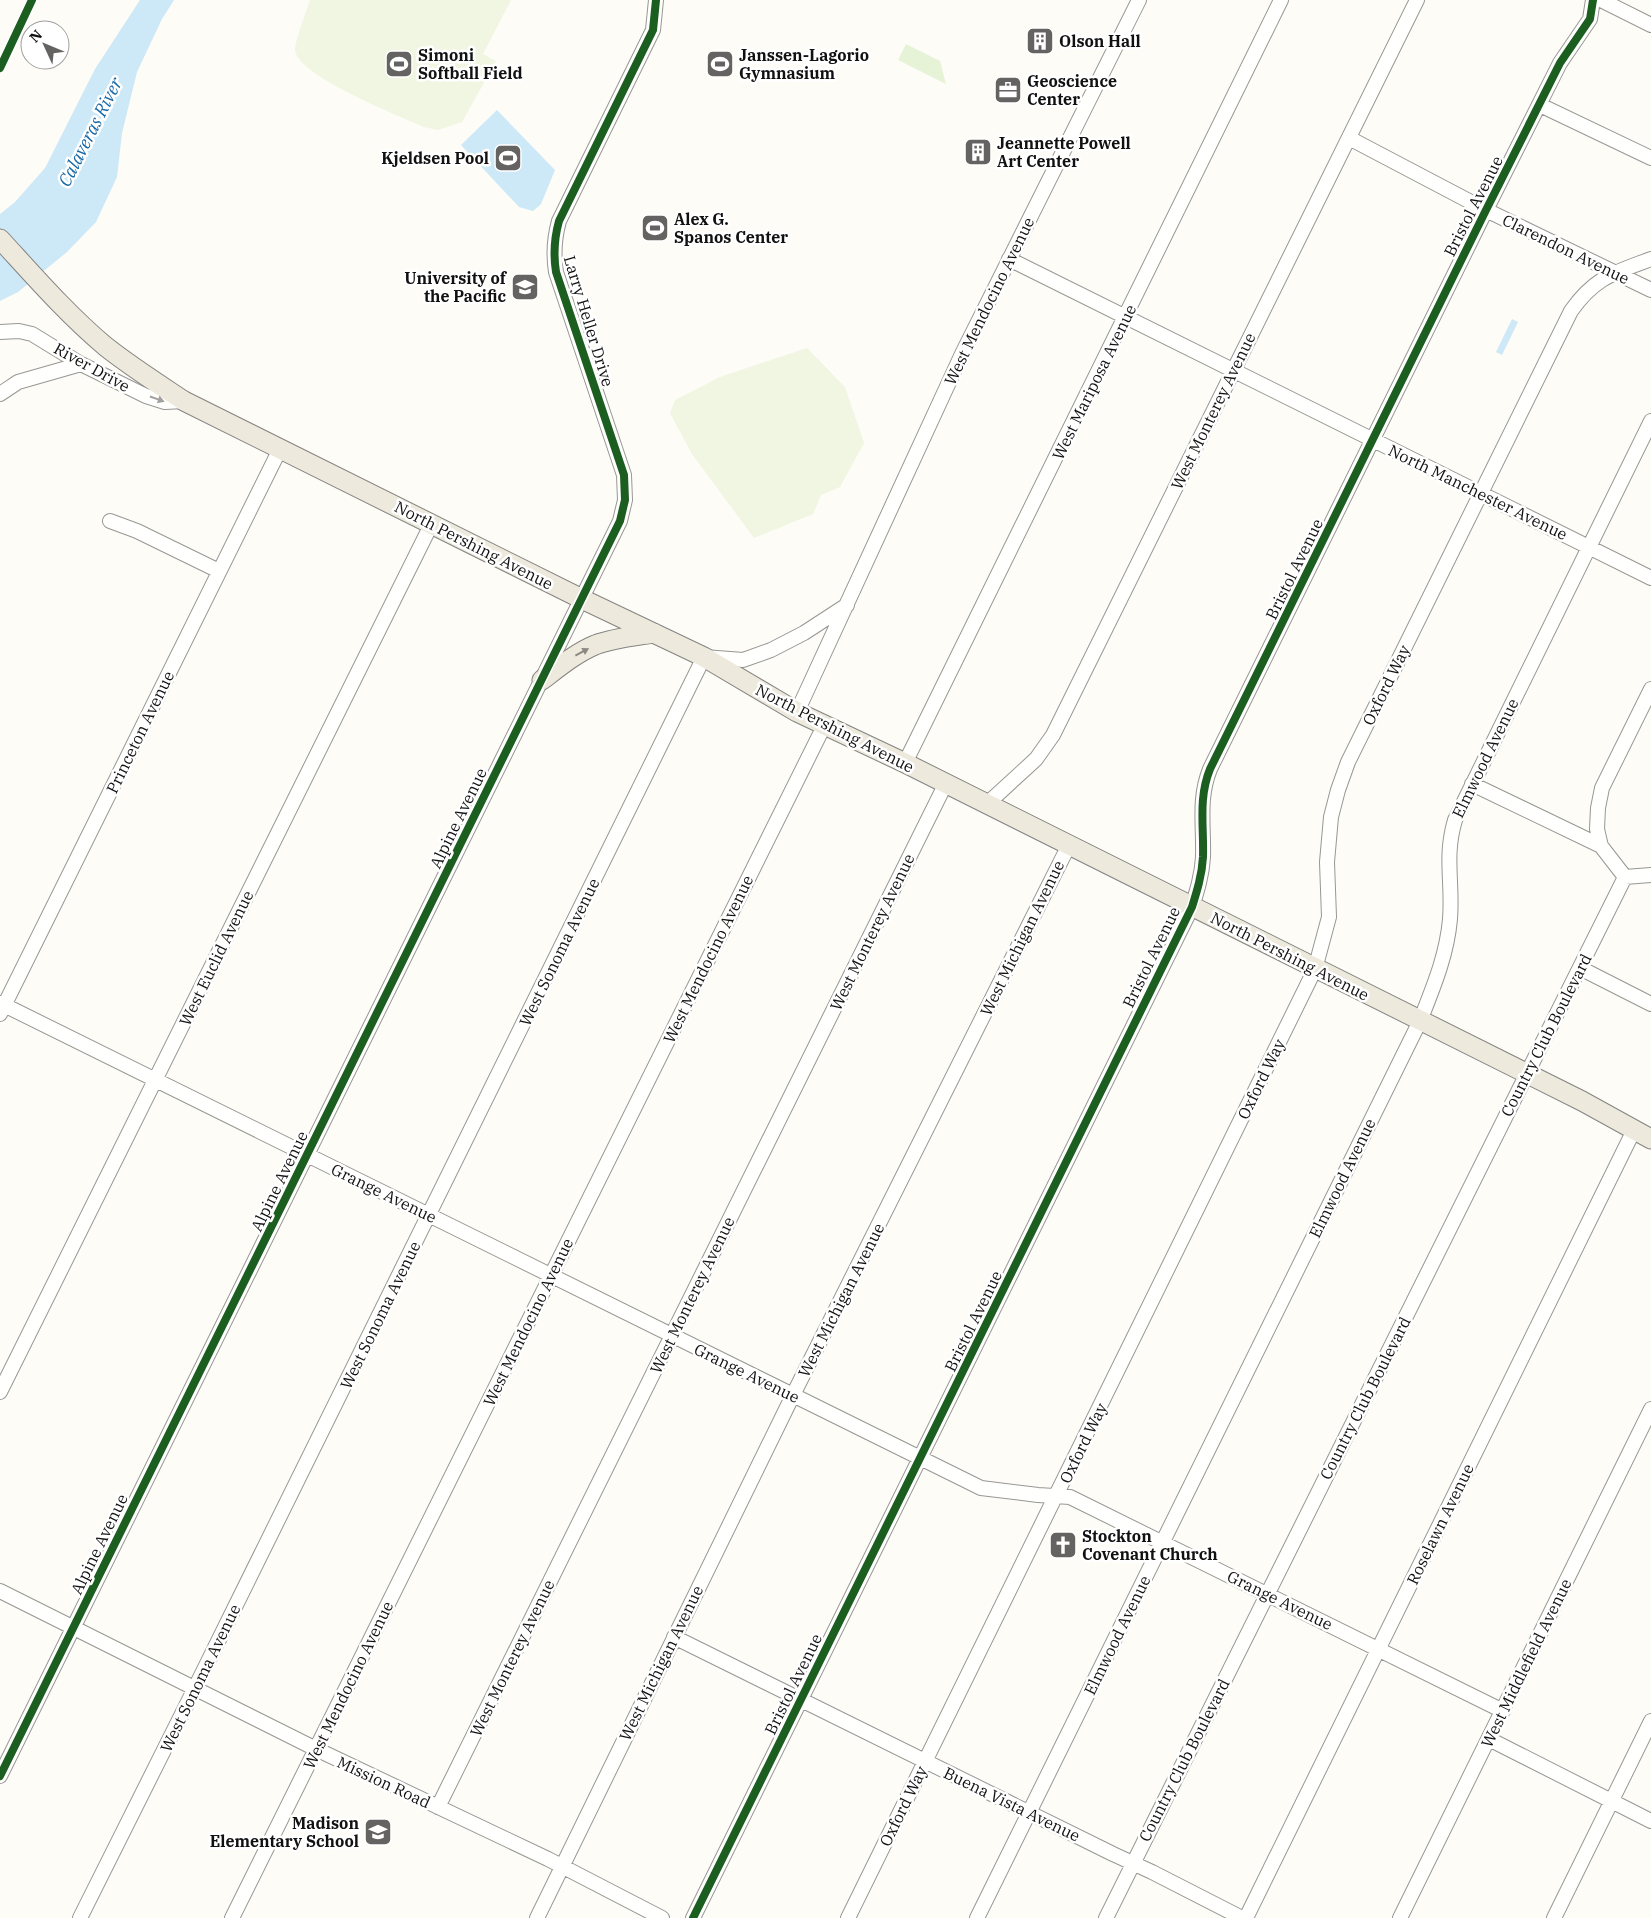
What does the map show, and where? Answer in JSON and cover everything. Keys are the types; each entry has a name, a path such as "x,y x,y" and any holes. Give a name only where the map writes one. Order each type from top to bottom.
{"main road":[{"name":"North Pershing Avenue","path":"0,239 56,300 114,353 184,401 582,599 704,657 824,726 905,763 1527,1074 1643,1134"},
{"path":"542,680 572,657 595,645 611,640 654,633"}],"street":[{"name":"Larry Heller Drive","path":"582,599 620,521 625,500 625,487 619,459 556,272 554,239 563,213 653,30 656,0"},
{"name":"West Mendocino Avenue","path":"797,712 962,354 1139,0"},
{"name":"West Mariposa Avenue","path":"905,763 1281,0"},
{"name":"West Monterey Avenue","path":"987,804 1036,760 1047,746 1416,0"},
{"name":"Bristol Avenue","path":"693,1918 1192,907 1199,883 1203,858 1201,812 1207,778 1372,440 1560,63 1590,19 1593,0"},
{"path":"1601,0 1651,25"},
{"path":"1540,105 1651,158"},
{"name":"Clarendon Avenue","path":"1349,138 1486,210 1651,290"},
{"name":"Oxford Way","path":"848,1918 1315,969 1329,917 1328,842 1331,817 1348,762 1571,311 1580,298 1595,283 1651,258"},
{"name":"North Manchester Avenue","path":"1010,259 1651,578"},
{"name":"River Drive","path":"0,332 19,331 32,334 81,364 146,396 165,402 184,401"},
{"path":"0,394 18,382 81,364"},
{"name":"Elmwood Avenue","path":"977,1918 1420,1021 1436,980 1448,936 1450,897 1448,851 1461,806 1651,421"},
{"name":"Princeton Avenue","path":"1,1007 280,449"},
{"path":"110,521 137,531 219,571"},
{"name":"West Euclid Avenue","path":"0,1392 432,523"},
{"name":"Alpine Avenue","path":"0,1776 582,599"},
{"path":"704,657 743,660 771,650 804,633 847,605"},
{"name":"West Sonoma Avenue","path":"80,1918 196,1688 704,657"},
{"path":"1651,689 1602,788 1598,808 1597,829 1601,846 1625,877 1651,875"},
{"name":"West Mendocino Avenue","path":"232,1918 824,726"},
{"name":"West Monterey Avenue","path":"438,1807 946,784"},
{"path":"1472,784 1601,846"},
{"name":"West Michigan Avenue","path":"538,1918 793,1395 1068,845"},
{"name":"Country Club Boulevard","path":"1106,1918 1625,877"},
{"path":"1580,968 1651,1004"},
{"name":"Grange Avenue","path":"1,1007 156,1081 981,1488 1070,1496 1503,1711"},
{"name":"Roselawn Avenue","path":"1246,1918 1378,1649 1643,1134"},
{"name":"West Middlefield Avenue","path":"1400,1918 1651,1409"},
{"name":"Mission Road","path":"0,1590 316,1749 562,1867 662,1918"},
{"name":"Buena Vista Avenue","path":"674,1637 1242,1918"},
{"path":"1554,1918 1651,1721"},
{"path":"1489,1739 1651,1821"}],"green space":[{"name":"Simoni Softball Field","path":"310,0 511,0 483,54 496,61 462,122 438,130 424,127 352,95 314,72 301,61 295,51 295,47"},
{"path":"906,44 940,61 946,84 898,60"},
{"path":"807,348 845,387 864,443 840,487 821,495 813,514 754,538 692,454 670,413 675,400 720,377"}],"water":[{"name":"Calaveras River","path":"140,0 174,0 162,19 137,72 122,133 117,177 96,222 67,252 18,292 0,301 0,214 15,202 45,168 95,69"},
{"name":"Kjeldsen Pool","path":"497,110 555,170 541,204 533,211 519,207 461,145"},
{"path":"1512,319 1518,322 1502,355 1496,352"}],"cycle path":[{"path":"0,68 32,0"},
{"path":"0,1776 620,521 625,500 624,475 556,272 554,246 559,221 653,30 656,0"},
{"path":"693,1918 1192,907 1202,864 1202,813 1204,791 1210,769 1560,63 1590,19 1593,0"}],"place":[{"name":"Olson Hall","path":"1040,41"},
{"name":"Simoni Softball Field","path":"399,64"},
{"name":"Janssen-Lagorio Gymnasium","path":"720,64"},
{"name":"Geoscience Center","path":"1008,90"},
{"name":"Jeannette Powell Art Center","path":"978,152"},
{"name":"Kjeldsen Pool","path":"508,158"},
{"name":"Alex G. Spanos Center","path":"655,228"},
{"name":"University of the Pacific","path":"525,287"},
{"name":"Stockton Covenant Church","path":"1063,1545"},
{"name":"Madison Elementary School","path":"378,1832"}]}
